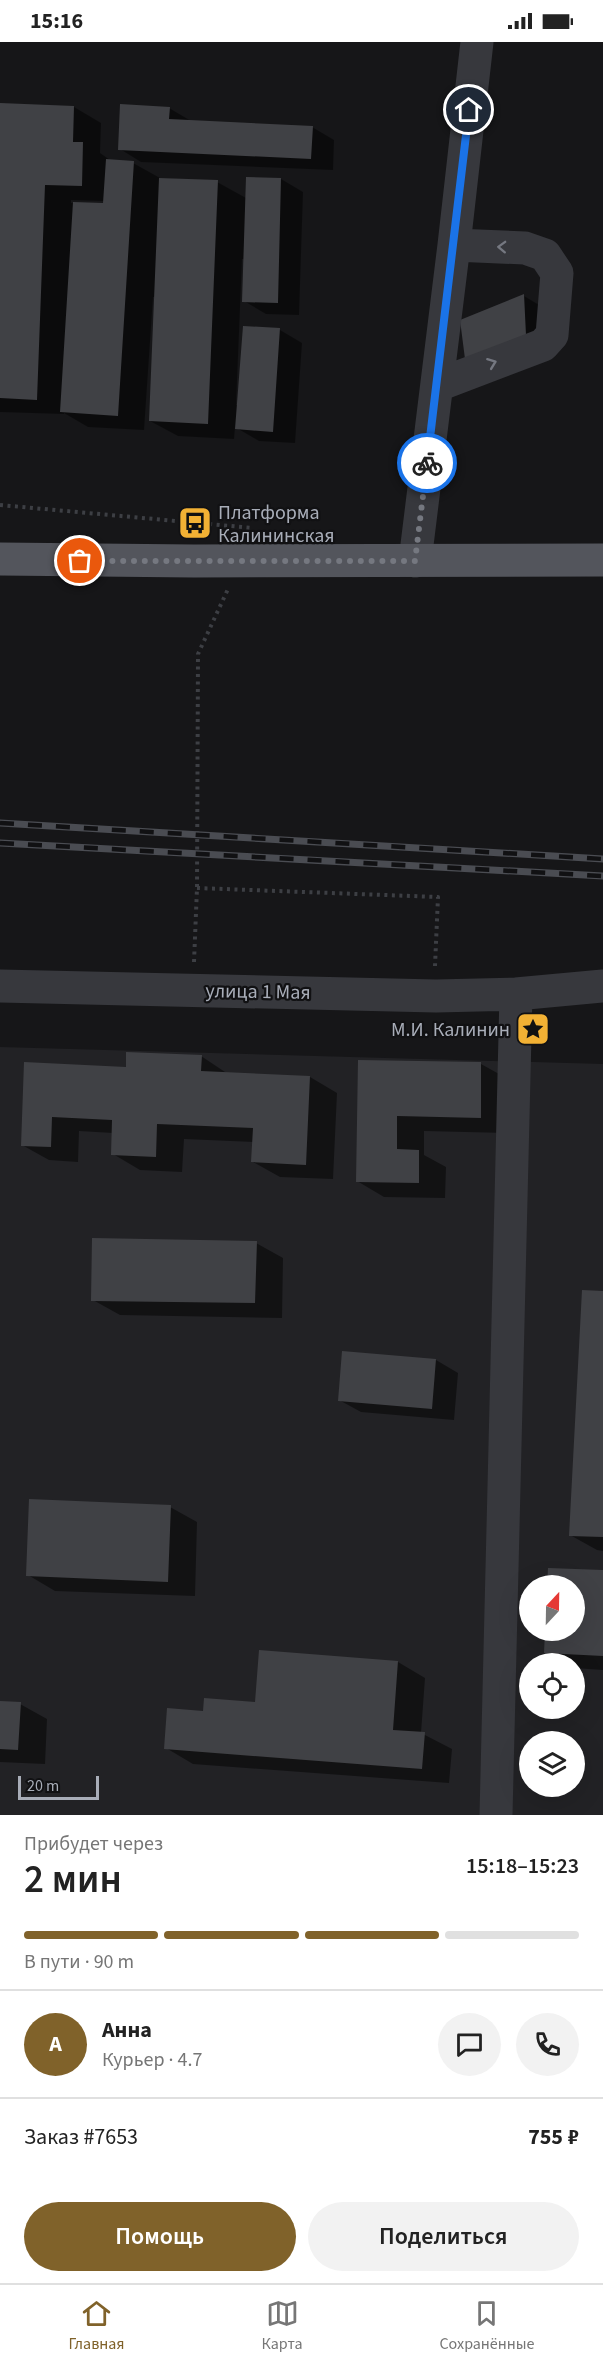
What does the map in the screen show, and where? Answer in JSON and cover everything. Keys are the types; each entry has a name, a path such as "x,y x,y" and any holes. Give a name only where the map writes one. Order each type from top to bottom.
{"main road":[{"path":"0,559 603,560"}],"street":[{"path":"415,561 438,385 477,42"},
{"path":"438,385 543,345 552,335 557,273 545,255 525,248 454,245"},
{"name":"улица 1 Мая","path":"0,986 436,996 516,994 603,986"},
{"path":"496,1815 516,994"}],"path":[{"path":"0,505 255,529"},
{"path":"194,966 197,888 198,654 229,588"},
{"path":"197,888 438,897 435,967"}],"shaded area":[{"path":"0,1047 603,1064 603,1815 0,1815"}],"building":[{"path":"0,103 74,106 73,142 83,142 82,186 45,185 37,400 0,398"},
{"path":"120,104 170,107 169,119 313,126 311,159 118,150"},
{"path":"106,159 134,161 118,416 60,412 73,202 103,203"},
{"path":"246,177 281,178 278,303 242,302"},
{"path":"159,178 218,180 208,424 149,421"},
{"path":"524,294 526,335 465,359 460,320"},
{"path":"243,326 280,328 273,432 235,429"},
{"path":"126,1052 202,1055 201,1071 310,1076 306,1165 251,1162 253,1128 157,1124 156,1157 111,1155 112,1120 52,1117 51,1147 21,1146 24,1062 126,1067"},
{"path":"358,1060 481,1062 481,1118 397,1116 397,1149 419,1150 419,1183 356,1182"},
{"path":"92,1238 257,1241 255,1303 91,1301"},
{"path":"582,1290 603,1291 603,1537 569,1536"},
{"path":"342,1351 436,1359 432,1409 338,1401"},
{"path":"29,1499 171,1505 168,1582 26,1576"},
{"path":"548,1568 603,1570 603,1656 585,1655 585,1653 544,1653 545,1641 585,1641 585,1575 548,1575"},
{"path":"259,1650 398,1661 393,1730 425,1732 422,1769 164,1749 167,1708 203,1711 204,1698 255,1702"},
{"path":"0,1701 21,1702 18,1750 0,1749"}],"railway":[{"path":"0,823 603,859"},
{"path":"0,843 603,876"}],"way so far":[{"path":"80,561 415,561 427,463"}],"place":[{"name":"Платформа Калининская","path":"195,523"},
{"name":"М.И. Калинин","path":"533,1029"}],"route":[{"path":"427,463 469,110"}]}
